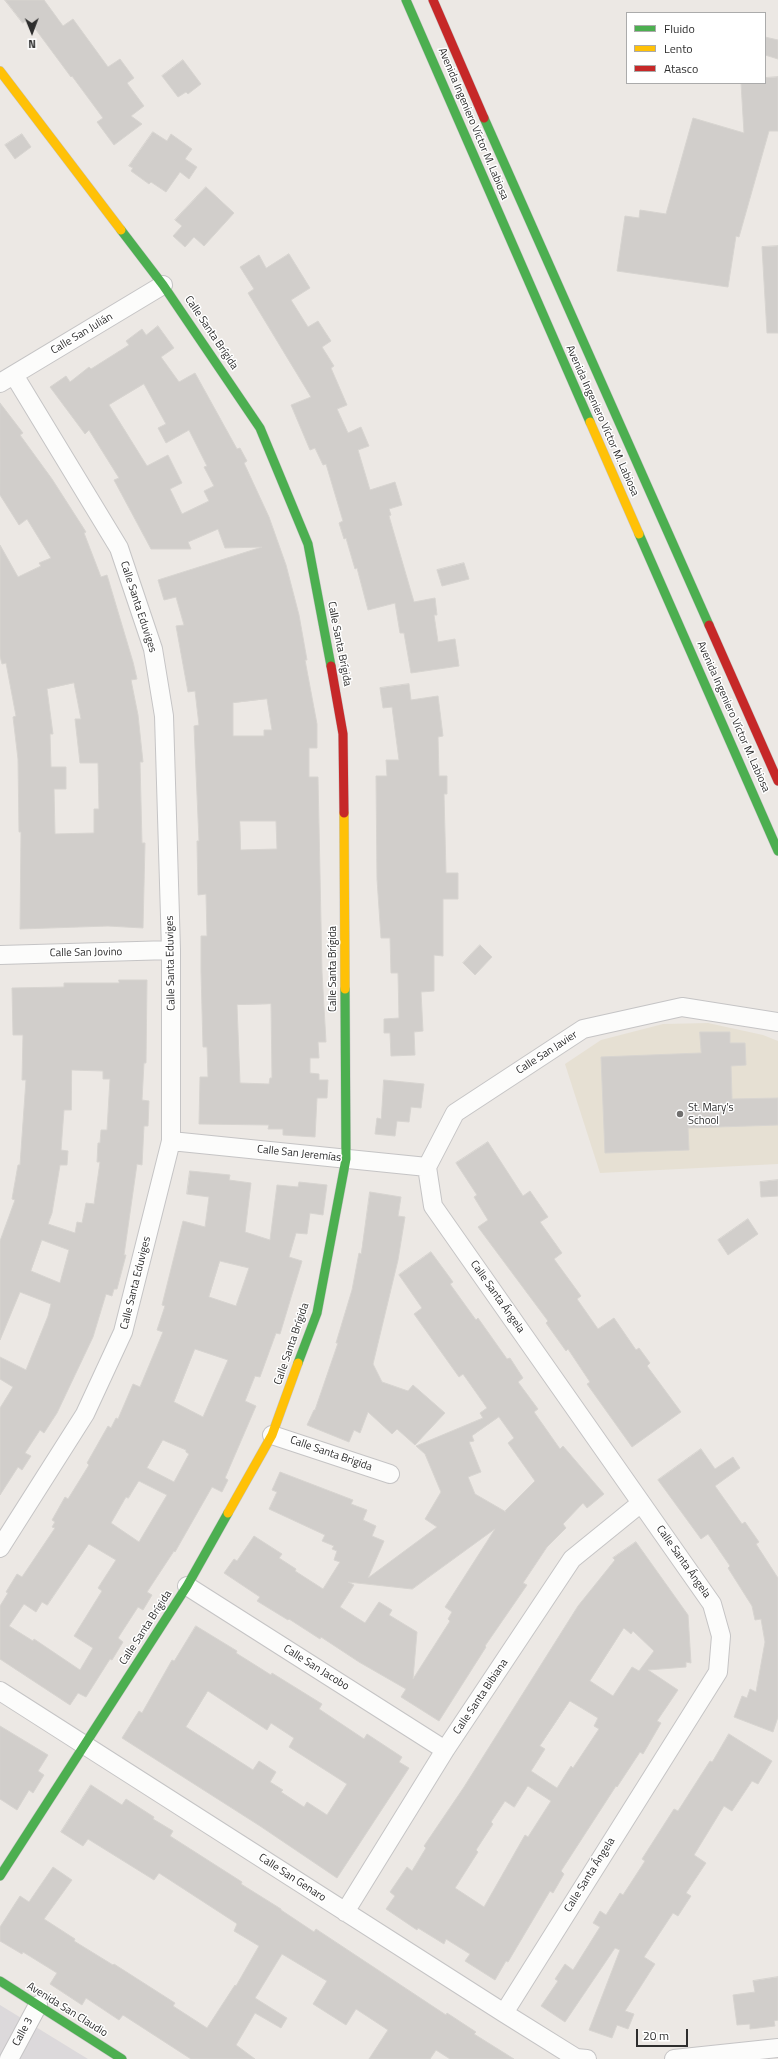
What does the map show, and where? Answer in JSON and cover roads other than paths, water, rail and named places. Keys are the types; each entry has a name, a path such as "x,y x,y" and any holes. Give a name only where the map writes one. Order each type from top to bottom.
{"street":[{"name":"Avenida Ingeniero Víctor M. Labiosa","path":"406,0 778,851"},
{"name":"Avenida Ingeniero Víctor M. Labiosa","path":"433,0 455,54 658,514 778,781"},
{"name":"Calle Santa Brígida","path":"0,71 163,285 260,428 308,544 343,734 346,1159 317,1313 272,1435 187,1586 0,1876"},
{"name":"Calle San Julián","path":"7,379 163,285"},
{"name":"Calle Santa Eduviges","path":"0,1548 85,1414 123,1332 171,1141 171,950 164,716 153,649 119,548 7,379"},
{"name":"Calle San Jovino","path":"0,955 171,950"},
{"name":"Calle San Javier","path":"427,1167 455,1113 583,1029 682,1007 778,1021"},
{"name":"Calle San Jeremías","path":"171,1141 427,1167"},
{"name":"Calle Santa Ángela","path":"427,1167 433,1206 712,1604 721,1636 718,1672 504,2013"},
{"name":"Calle Santa Brigida","path":"272,1435 390,1474"},
{"name":"Calle Santa Bibiana","path":"345,1912 445,1750 572,1559 641,1503"},
{"name":"Calle San Jacobo","path":"187,1586 445,1750"},
{"name":"Calle San Genaro","path":"0,1691 504,2013 576,2058 586,2059"},
{"name":"Avenida San Claudio","path":"0,1981 122,2059"},
{"name":"Calle 3","path":"9,2059 38,2005"},
{"path":"674,2059 778,2048"}],"place":[{"name":"St. Mary's School","path":"680,1114"}]}
